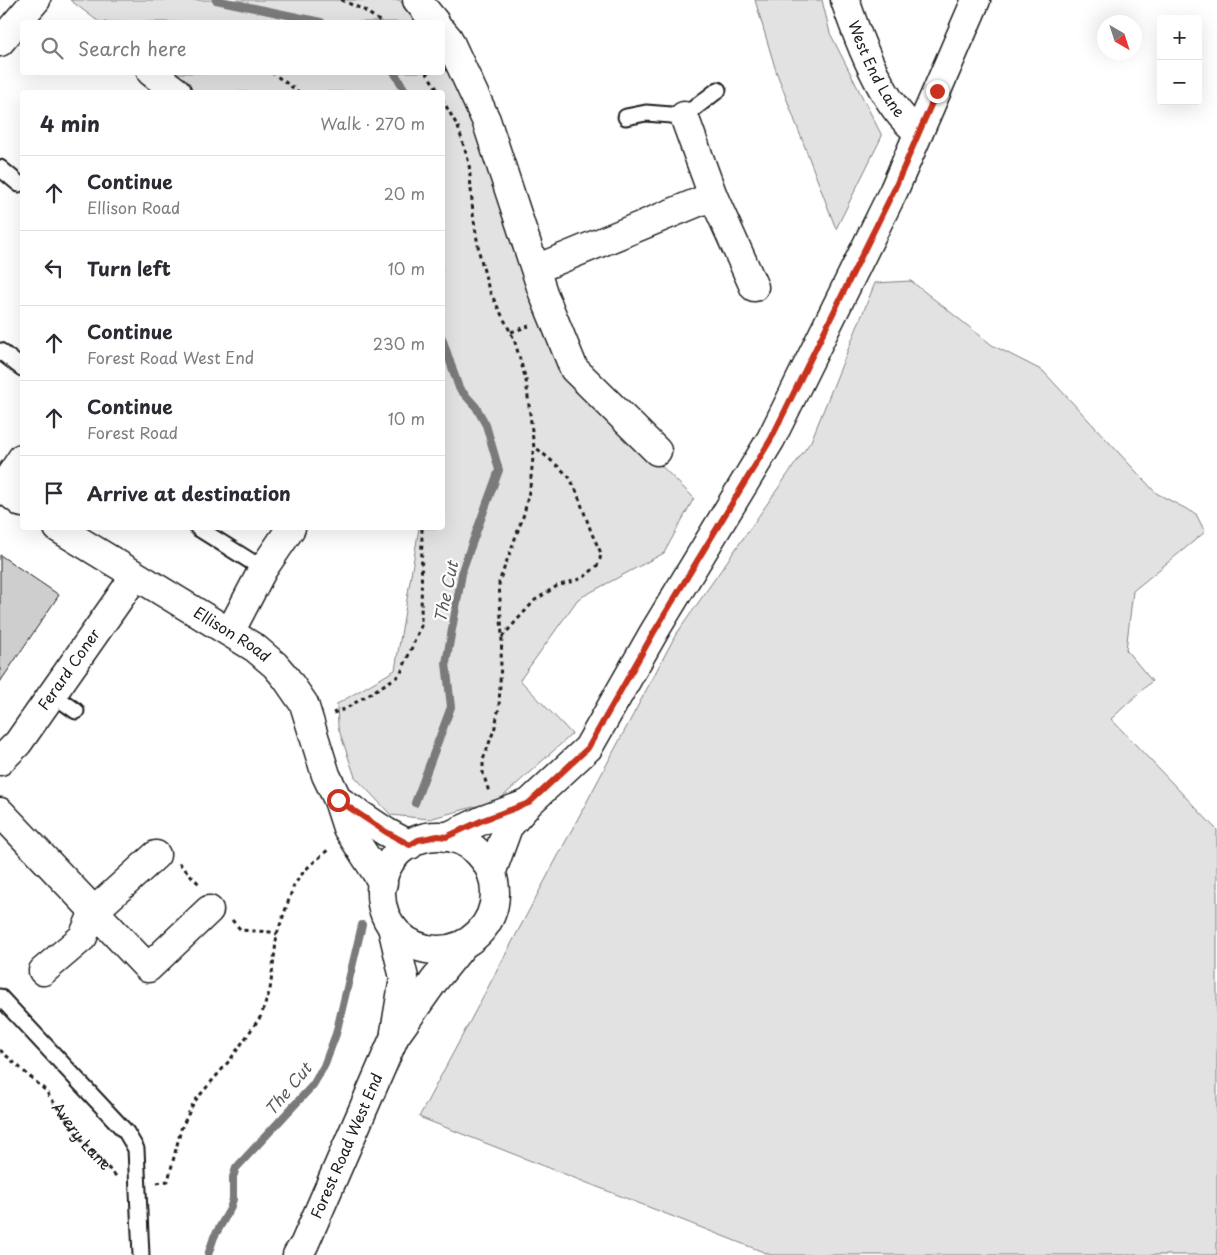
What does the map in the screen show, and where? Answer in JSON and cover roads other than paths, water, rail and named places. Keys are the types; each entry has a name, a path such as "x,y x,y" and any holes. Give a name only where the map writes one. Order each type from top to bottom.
{"street":[{"path":"0,42 36,0"},
{"path":"417,0 433,20"},
{"name":"West End Lane","path":"845,0 878,82 907,124 919,132"},
{"path":"492,871 508,827 529,803 588,748 654,632 771,439 894,190 976,0"},
{"path":"445,34 486,120 536,269 574,369 657,450"},
{"path":"155,75 174,90"},
{"path":"684,116 713,196 754,287"},
{"path":"536,269 713,196"},
{"path":"8,492 20,463"},
{"name":"Ellison Road","path":"61,530 230,632 255,648 274,665 294,688 304,704 326,775 338,800 347,828 383,883"},
{"path":"230,632 263,569 290,530"},
{"name":"Ferard Coner","path":"0,761 18,743 135,576"},
{"path":"338,800 386,832 410,845"},
{"path":"446,837 483,820 529,803"},
{"path":"0,812 148,968 209,910"},
{"path":"438,836 457,839 481,854 492,871 496,890 493,910 484,928 463,945 444,950 424,948 406,941 392,927 385,914 381,894 384,874 394,857 410,845 418,840 438,836"},
{"path":"43,971 83,937 94,911 156,855"},
{"name":"Forest Road West End","path":"392,927 404,978 395,1036"},
{"name":"Forest Road West End","path":"301,1252 395,1036 434,981 463,945"}],"lane":[{"path":"626,117 646,113 684,116 718,90"},
{"path":"0,168 19,184"},
{"path":"0,351 20,366"},
{"path":"201,530 263,569"},
{"path":"52,694 76,711"},
{"path":"0,997 126,1132 136,1149 141,1255"}],"waterway":[{"name":"The Cut","path":"216,0 311,20"},
{"name":"The Cut","path":"396,75 405,90"},
{"name":"The Cut","path":"415,803 451,707 446,663 463,568 499,470 486,425 476,407 459,388 445,347"},
{"name":"The Cut","path":"208,1255 214,1237 230,1209 233,1199 233,1177 236,1168 313,1085 324,1066 336,1034 362,925"}]}
